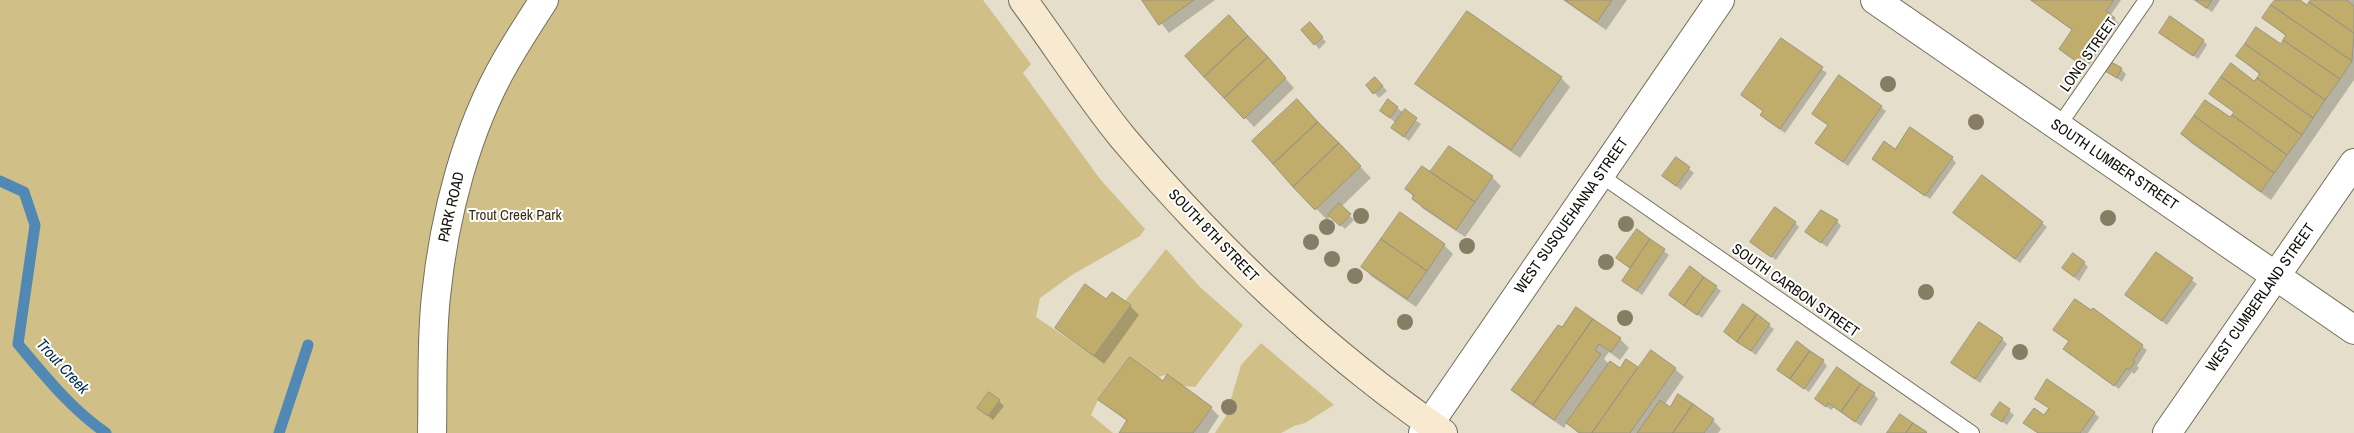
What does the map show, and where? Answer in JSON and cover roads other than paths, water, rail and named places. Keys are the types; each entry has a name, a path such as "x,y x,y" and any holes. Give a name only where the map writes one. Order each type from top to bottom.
{"main road":[{"name":"SOUTH 8TH STREET","path":"1023,0 1060,54 1122,137 1190,215 1276,299 1432,430"}],"street":[{"name":"PARK ROAD","path":"432,433 436,298 444,235 459,174 473,134 505,62 544,0"},
{"name":"WEST SUSQUEHANNA STREET","path":"1432,430 1600,176 1720,0"},
{"name":"SOUTH LUMBER STREET","path":"1875,0 2277,275 2354,330"},
{"name":"WEST CUMBERLAND STREET","path":"2168,433 2354,163"}],"lane":[{"name":"LONG STREET","path":"2058,127 2146,0"},
{"name":"SOUTH CARBON STREET","path":"1600,176 1972,433"}],"waterway":[{"name":"Trout Creek","path":"0,181 24,192 35,225 18,344 70,403 106,433"},
{"path":"279,433 308,345"}],"park label":[{"name":"Trout Creek Park","path":"515,216"}]}
